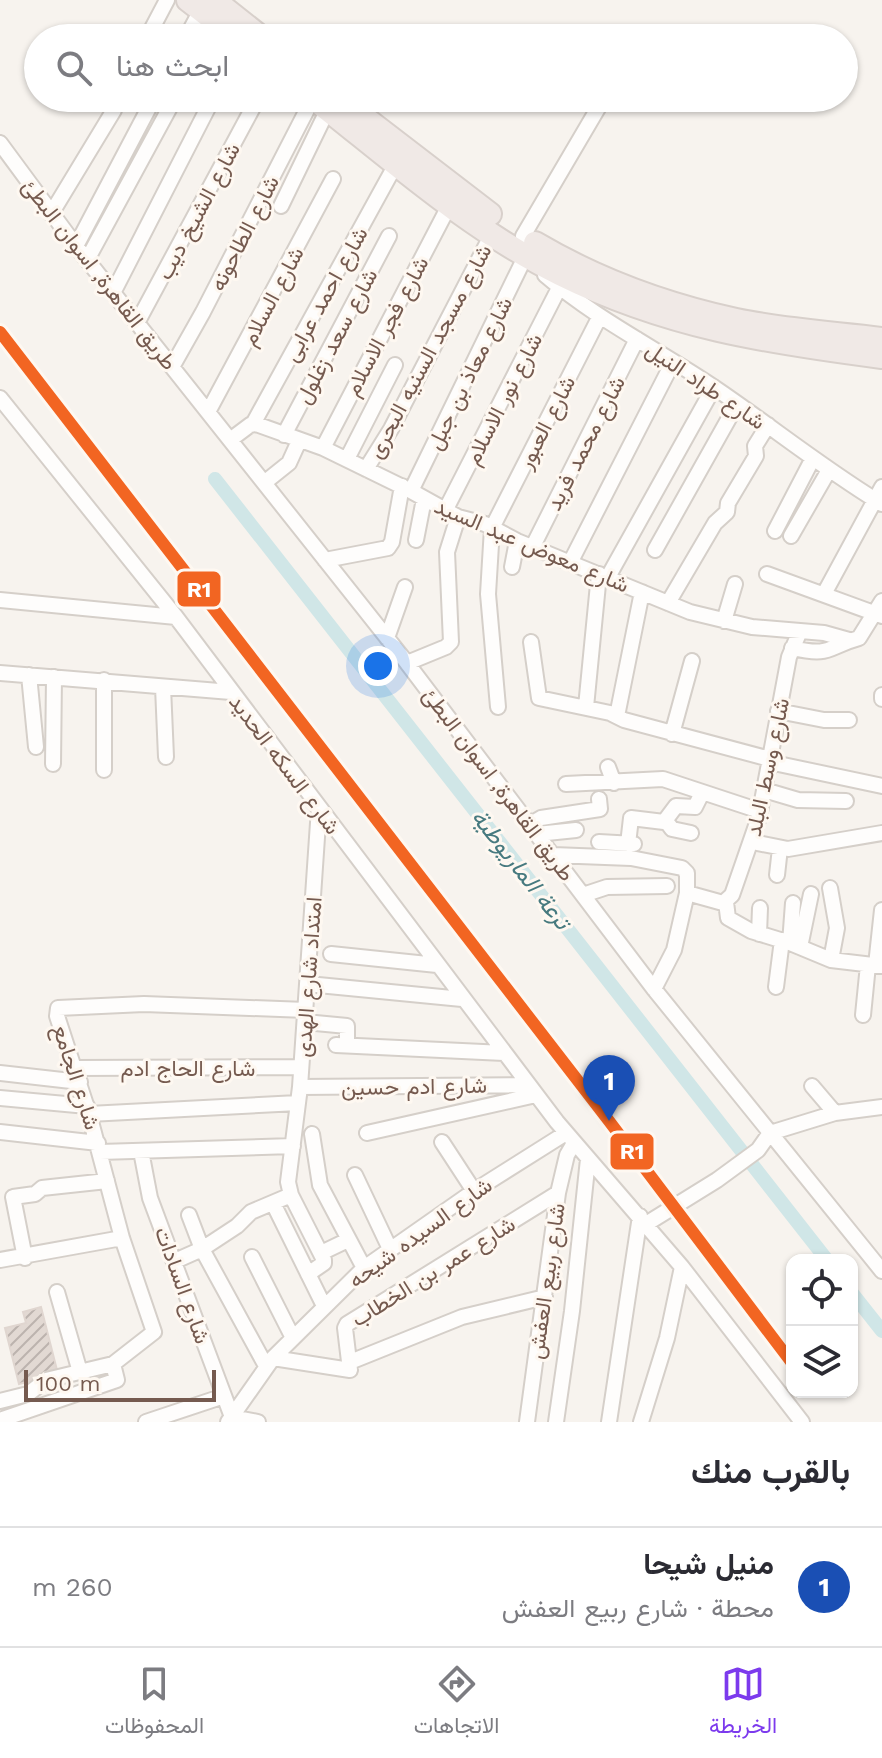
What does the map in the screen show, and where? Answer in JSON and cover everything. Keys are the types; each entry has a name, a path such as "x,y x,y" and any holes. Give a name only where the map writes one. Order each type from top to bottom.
{"highway":[{"path":"205,14 229,24"},
{"path":"338,112 396,164 492,234 616,299 697,325 758,340 882,357"},
{"path":"342,112 435,174 528,251 705,312 765,325 882,339"}],"street":[{"path":"154,24 167,0"},
{"path":"51,214 113,112"},
{"path":"76,246 147,112"},
{"path":"87,260 167,112"},
{"path":"113,293 206,112"},
{"name":"شارع الشيخ ديب","path":"137,323 250,112"},
{"name":"شارع الطاحونه","path":"172,367 321,112"},
{"path":"281,206 323,112"},
{"name":"شارع معاذ بن جبل","path":"412,492 597,112"},
{"name":"طريق القاهرة, اسوان البطئ","path":"0,143 76,246 407,663 654,989 882,1271"},
{"name":"شارع احمد عرابى","path":"253,424 396,164"},
{"name":"شارع السلام","path":"208,412 333,179"},
{"name":"شارع فجر الاسلام","path":"323,448 450,204"},
{"name":"شارع مسجد السنيه البحرى","path":"366,469 391,429 492,234"},
{"name":"شارع سعد زغلول","path":"284,435 389,236"},
{"name":"شارع طراد النيل","path":"528,251 544,274 600,316 714,387 812,460 880,497"},
{"name":"شارع نور الاسلام","path":"407,663 451,642 447,552 451,514 560,286"},
{"name":"شارع العبور","path":"492,528 600,316"},
{"name":"شارع محمد فريد","path":"532,548 637,339"},
{"path":"570,563 673,362"},
{"path":"347,459 395,365"},
{"path":"586,707 604,575 714,387"},
{"name":"شارع السكه الحديد","path":"0,398 176,617 532,1090 682,1267 802,1422"},
{"path":"655,550 737,404"},
{"path":"230,440 253,424"},
{"name":"شارع معوض عبد السيد","path":"253,424 323,448 451,514 492,528 532,548 668,603 724,621 824,633 849,640"},
{"path":"668,603 715,523 727,512 728,503 756,456 755,446 768,425"},
{"path":"264,483 289,463 299,441"},
{"path":"775,531 812,460"},
{"path":"791,536 829,470"},
{"path":"412,492 416,540"},
{"path":"325,560 388,548 412,492"},
{"path":"824,594 880,497"},
{"path":"492,528 488,594 498,707"},
{"path":"512,567 517,541"},
{"path":"767,574 880,610 862,636 833,650 822,653 792,648"},
{"path":"724,621 735,584"},
{"path":"387,638 405,587"},
{"path":"617,716 642,592"},
{"path":"0,600 176,617"},
{"name":"شارع وسط البلد","path":"726,902 732,895 752,842 792,648 800,631"},
{"path":"531,642 537,697 586,707 769,760 882,786"},
{"path":"672,734 692,661"},
{"path":"0,673 231,692"},
{"path":"29,675 36,747"},
{"path":"53,764 54,677"},
{"path":"104,680 104,770"},
{"path":"163,687 166,757"},
{"path":"778,711 824,720 849,720"},
{"path":"608,767 614,783"},
{"path":"566,784 663,779 760,811"},
{"path":"764,790 798,800 846,801"},
{"path":"666,821 676,806 695,807 702,793"},
{"path":"533,830 541,818 600,809 599,799"},
{"name":"امتداد شارع الهدى","path":"291,1195 288,1182 306,1016 319,808"},
{"path":"599,842 631,844 631,818 666,821 672,829 691,833"},
{"path":"533,830 576,830"},
{"path":"752,842 780,848 807,848 882,833"},
{"path":"777,875 780,848"},
{"path":"553,855 631,858 682,868 687,873 687,893 674,950 654,989"},
{"path":"583,895 607,887 667,886"},
{"path":"830,888 837,928 831,960"},
{"path":"687,893 726,902 728,918 743,928 831,960 875,965"},
{"path":"776,987 811,894"},
{"path":"791,943 793,903"},
{"path":"759,934 760,908"},
{"path":"863,1015 875,965 882,910"},
{"path":"331,954 437,965"},
{"path":"308,984 462,999"},
{"name":"شارع الجامع","path":"113,1364 151,1337 154,1326 122,1238 78,1075 57,1016 58,1008 216,1005 306,1016"},
{"path":"306,1016 346,1025 341,1045 504,1053"},
{"name":"شارع الحاج ادم","path":"0,1073 78,1075 301,1067"},
{"path":"812,1086 835,1113"},
{"name":"شارع ادم حسين","path":"300,1087 532,1090"},
{"path":"367,1133 532,1090"},
{"path":"0,1098 88,1110 298,1103"},
{"path":"609,1422 643,1220 717,1180 758,1150 770,1133 835,1113 882,1107"},
{"path":"0,1132 99,1148 141,1151 293,1146"},
{"path":"312,1134 320,1185 364,1268"},
{"name":"شارع السيده شيحه","path":"230,1419 270,1362 364,1268 474,1191 570,1138"},
{"name":"شارع ربيع العفش","path":"527,1422 558,1193 570,1138"},
{"path":"442,1142 474,1191"},
{"name":"شارع السادات","path":"141,1151 150,1198 230,1419"},
{"path":"556,1422 572,1311 588,1159"},
{"path":"355,1175 390,1249"},
{"path":"25,1258 13,1197 35,1194 42,1188 107,1181"},
{"name":"شارع عمر بن الخطاب","path":"350,1366 347,1324 558,1193"},
{"path":"175,1261 202,1249 237,1226 251,1212 291,1195 324,1263 308,1274"},
{"path":"273,1203 324,1306"},
{"path":"189,1215 202,1249 270,1362 350,1366 462,1317 545,1297"},
{"path":"0,1260 25,1258 122,1238"},
{"path":"321,1253 348,1240"},
{"path":"252,1257 293,1338"},
{"path":"641,1422 667,1338 682,1267"},
{"path":"57,1292 80,1372"},
{"path":"0,1401 28,1394 46,1380 113,1364 117,1380 0,1420"},
{"path":"146,1422 224,1396"},
{"path":"230,1419 258,1422"}],"building":[{"path":"41,1307 58,1374 19,1384 5,1328 26,1323 23,1312"}],"waterway":[{"name":"ترعة الماريوطية","path":"215,479 822,1254"},
{"name":"ترعة الماريوطية","path":"858,1301 882,1331"}],"transit line":[{"name":"R1","path":"0,332 786,1355"}],"place":[{"name":"منيل شيحا","path":"609,1121"}]}
